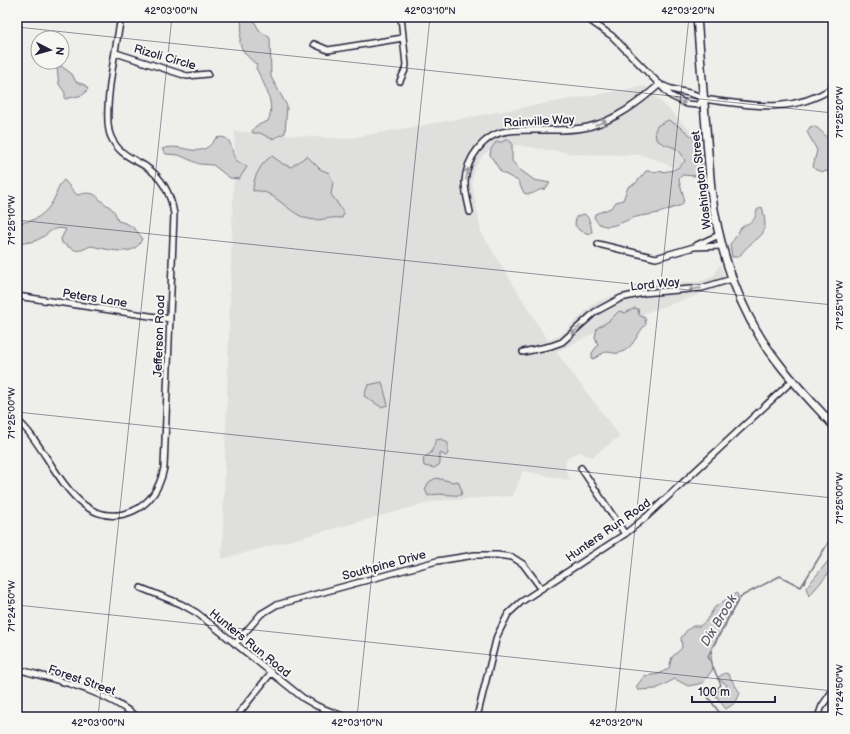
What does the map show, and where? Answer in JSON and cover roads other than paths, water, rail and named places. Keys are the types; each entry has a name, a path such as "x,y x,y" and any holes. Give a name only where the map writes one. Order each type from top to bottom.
{"main road":[{"name":"Washington Street","path":"697,17 711,190 719,235 732,279 762,340 793,380 833,425"}],"street":[{"name":"Jefferson Road","path":"17,420 37,442 70,491 81,504 96,512 113,515 129,512 144,504 160,484 164,468 174,224 172,206 167,190 158,177 145,166 123,154 114,144 108,131 107,112 121,17"},
{"path":"400,81 405,70 401,17"},
{"path":"586,17 612,36 671,96 683,103 698,105 703,99"},
{"path":"314,44 328,50 403,38"},
{"name":"Rizoli Circle","path":"116,53 187,76 202,76 208,74"},
{"path":"660,84 680,92 697,94 703,99 754,106 783,106 808,101 833,88"},
{"name":"Rainville Way","path":"470,212 466,189 468,168 477,150 492,136 509,130 566,130 598,124 627,110 660,84"},
{"path":"598,244 656,258 694,246 719,235"},
{"path":"694,246 722,246"},
{"name":"Lord Way","path":"523,352 562,342 596,312 621,298 643,294 702,288 732,279"},
{"name":"Peters Lane","path":"17,296 170,319"},
{"name":"Hunters Run Road","path":"477,717 495,642 501,624 511,610 541,588 625,534 665,502 793,380"},
{"path":"581,468 625,534"},
{"name":"Southpine Drive","path":"235,644 261,614 276,605 450,558 487,554 512,557 523,564 541,588"},
{"name":"Hunters Run Road","path":"141,588 191,610 310,703 345,717"},
{"name":"Forest Street","path":"17,669 85,689 109,698 137,717"},
{"path":"236,717 271,672"},
{"path":"818,717 833,690"}],"waterway":[{"name":"Dix Brook","path":"714,717 719,712 708,697 721,685 708,656 740,597 780,576 801,587 833,535"}]}
